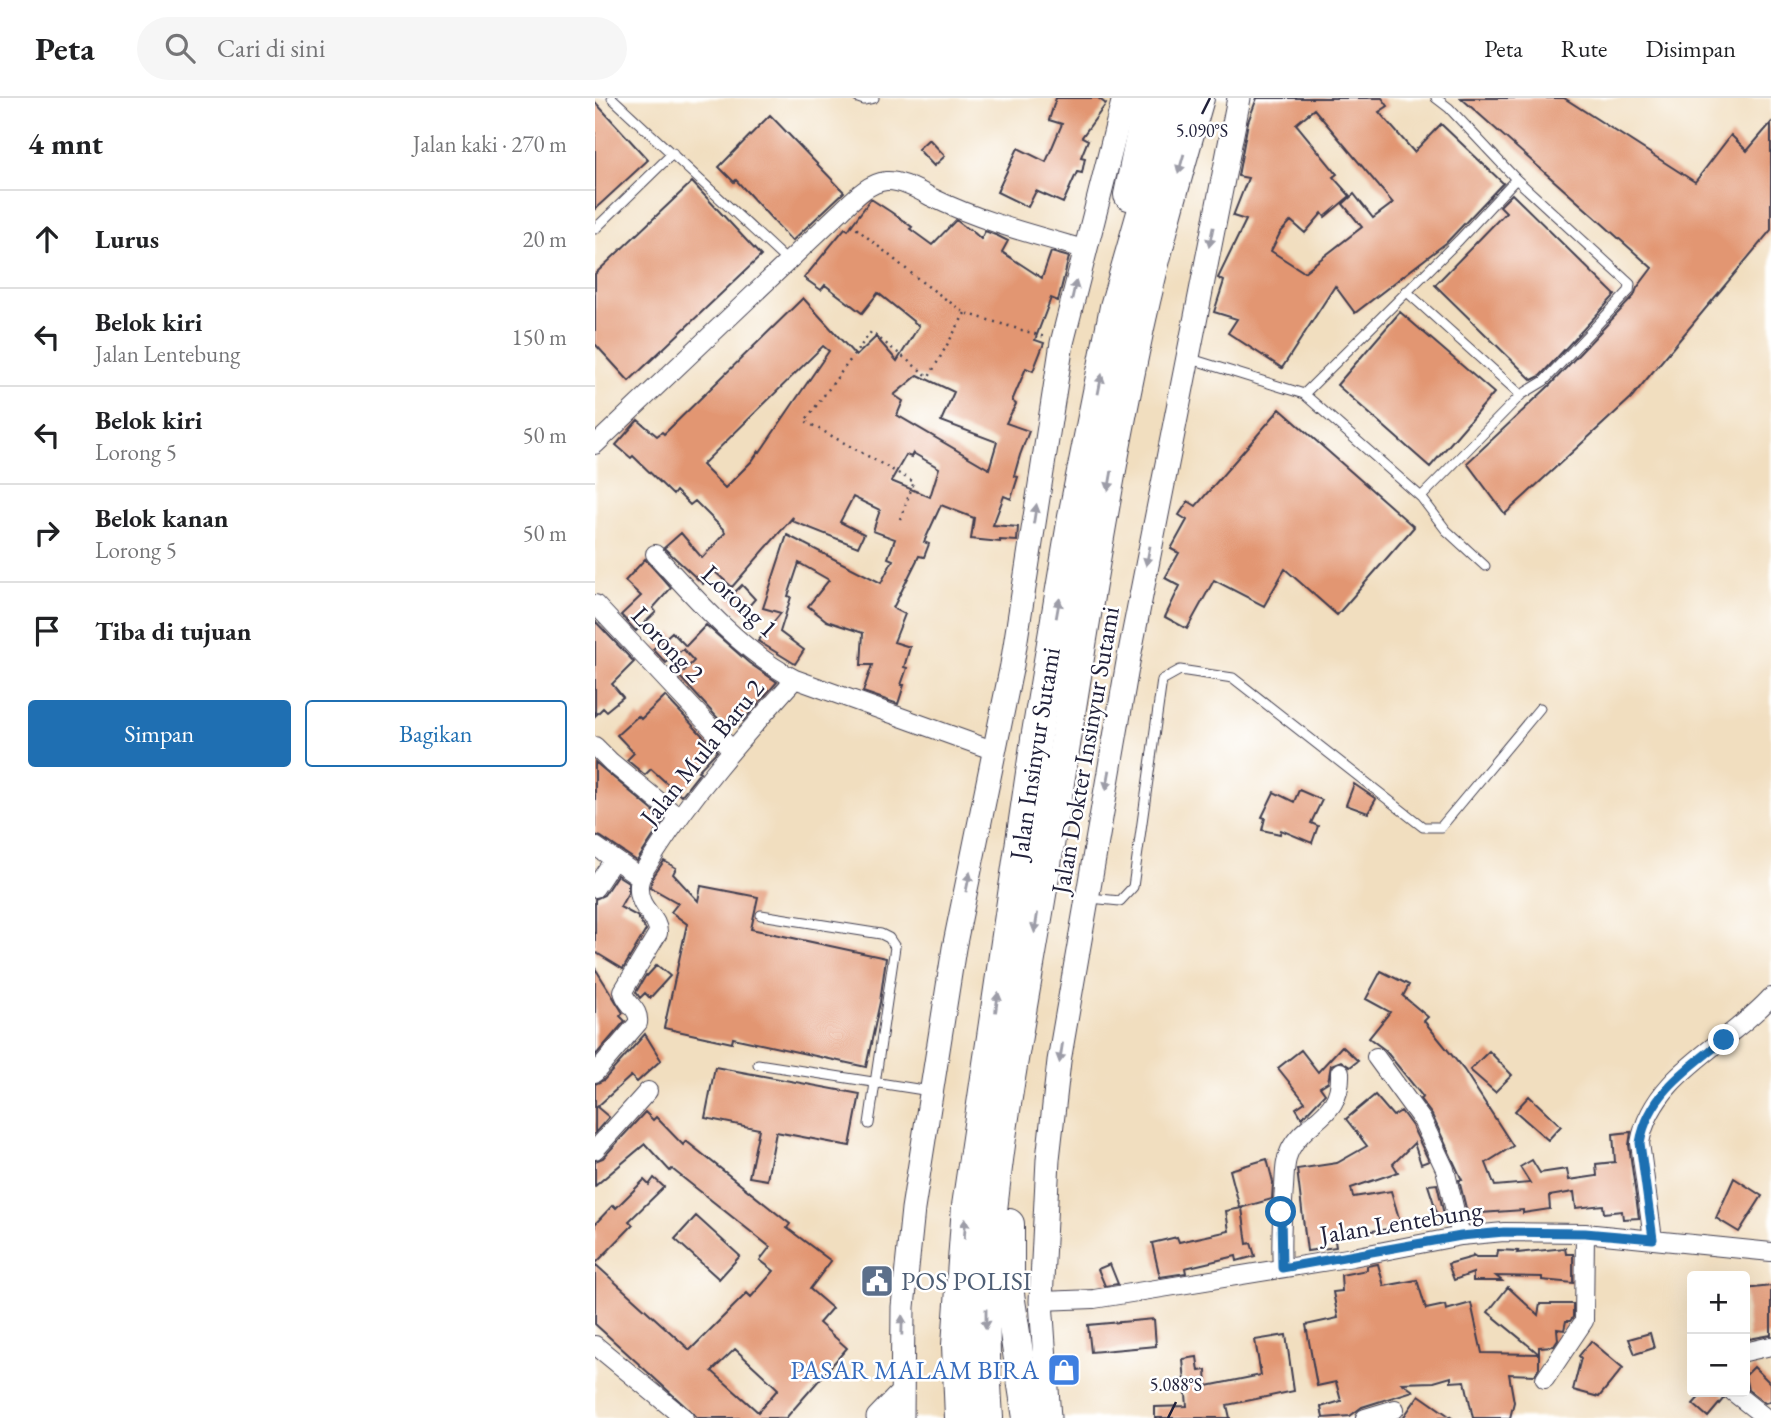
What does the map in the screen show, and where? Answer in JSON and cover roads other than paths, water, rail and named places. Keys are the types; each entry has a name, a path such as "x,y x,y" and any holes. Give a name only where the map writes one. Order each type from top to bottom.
{"highway":[{"path":"1115,307 1123,226 1149,98"},
{"name":"Jalan Insinyur Sutami","path":"960,1418 957,1345 967,1206 1036,739 1073,517 1115,307 1175,98"},
{"name":"Jalan Insinyur Sutami","path":"988,1418 985,1377 986,1285 996,1177 1017,1045 1133,353 1162,230 1199,98"},
{"path":"1017,1045 1009,1179 1009,1294 1028,1418"},
{"path":"948,1418 957,1345"}],"street":[{"path":"902,1418 904,1295 913,1209 954,948 1012,665 1062,343 1124,98"},
{"name":"Jalan Dokter Insinyur Sutami","path":"1049,1418 1041,1301 1048,1159 1059,1062 1128,662 1240,98"},
{"path":"595,445 867,188 890,180 918,190 964,213 1006,228 1084,249"},
{"name":"Lorong 1","path":"655,554 748,648 772,667 795,679"},
{"name":"Lorong 2","path":"595,604 732,750"},
{"name":"Jalan Mula Baru 2","path":"640,877 678,817 732,750 795,679 995,751"},
{"path":"595,746 678,817"},
{"path":"595,845 640,877 639,891 643,908 656,922 658,933 623,990 624,998 637,1012 638,1023 595,1073"},
{"path":"595,888 614,859"},
{"path":"1653,1239 1640,1143 1643,1127 1665,1090 1682,1072 1755,1015 1771,997"},
{"path":"1376,1057 1422,1119 1445,1170 1461,1236"},
{"path":"1282,1268 1281,1212 1285,1163 1295,1142 1336,1101 1341,1085 1340,1072"},
{"path":"595,1150 647,1091"},
{"name":"Jalan Lentebung","path":"1041,1301 1094,1299 1461,1236 1504,1232 1585,1233 1771,1252"},
{"path":"1545,1379 1584,1321 1585,1233"},
{"path":"595,1345 684,1418"},
{"path":"1750,1351 1771,1346"},
{"path":"878,1418 901,1394"},
{"path":"1739,1397 1766,1418"},
{"path":"1365,1418 1395,1409"}],"lane":[{"path":"612,98 787,261"},
{"path":"858,98 874,98"},
{"path":"1421,497 1521,395 1544,381 1629,291 1630,284 1517,179 1449,108 1436,98"},
{"path":"595,229 673,153"},
{"path":"1304,394 1517,179"},
{"path":"1406,291 1521,395"},
{"path":"1187,358 1304,394 1421,497 1446,530 1485,566"},
{"path":"1088,898 1120,901 1133,887 1162,680 1169,674 1180,670 1233,678 1423,827 1441,827 1540,708"},
{"path":"761,915 881,934 889,938 895,947 869,1124"},
{"path":"758,1064 932,1091"}],"place":[{"name":"POS POLISI","path":"877,1281"},
{"name":"PASAR MALAM BIRA","path":"1064,1370"}]}
